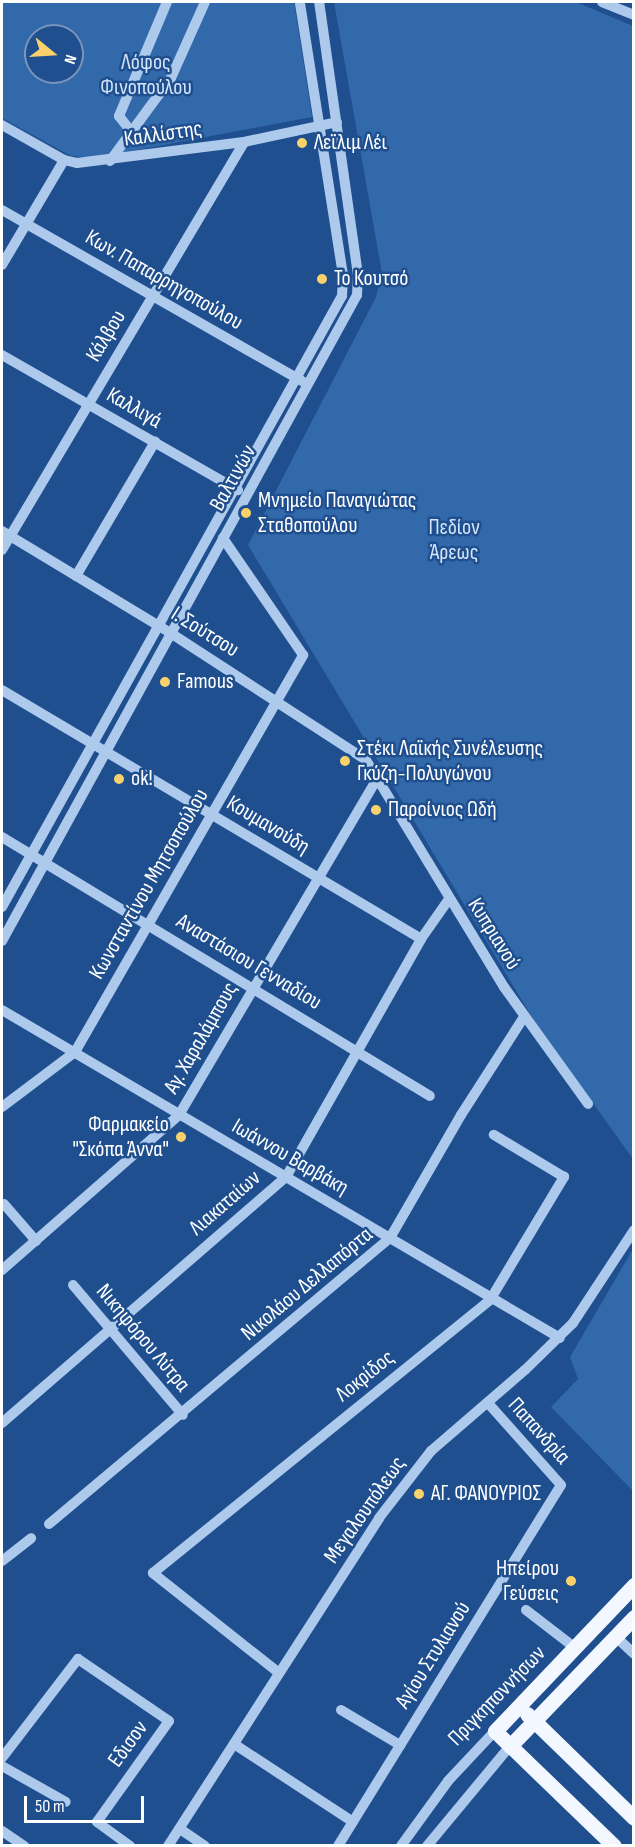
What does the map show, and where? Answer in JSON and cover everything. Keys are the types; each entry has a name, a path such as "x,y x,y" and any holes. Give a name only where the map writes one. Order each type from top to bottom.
{"main road":[{"name":"Πριγκηποννήσων","path":"495,1731 633,1585"},
{"name":"Πριγκηποννήσων","path":"510,1746 633,1617"},
{"path":"518,1706 633,1818"},
{"path":"495,1731 614,1845"}],"street":[{"path":"133,134 119,116 167,2"},
{"path":"110,161 133,134 171,78 205,2"},
{"name":"Βαλτινών","path":"2,907 344,290 300,2"},
{"name":"Βαλτινών","path":"2,941 358,291 319,2"},
{"path":"602,2 633,15"},
{"name":"Καλλίστης","path":"2,126 64,160 110,161 244,142 337,122"},
{"name":"Κάλβου","path":"2,550 6,534 88,404 244,142"},
{"path":"2,265 64,160"},
{"name":"Κων. Παπαρρηγοπούλου","path":"2,210 308,384"},
{"name":"Καλλιγά","path":"2,355 246,495"},
{"path":"76,576 155,442"},
{"name":"Ι. Σούτσου","path":"6,534 277,700 366,760 378,777"},
{"name":"Κωνσταντίνου Μητσοπούλου","path":"2,1107 75,1052 303,655 223,538"},
{"name":"Κουμανούδη","path":"2,690 422,939"},
{"name":"Αγ. Χαραλάμπους","path":"2,1270 179,1115 378,777"},
{"name":"Κυπριανού","path":"378,777 449,899 524,1017 588,1104"},
{"name":"Αναστάσιου Γενναδίου","path":"2,837 47,862 430,1096"},
{"name":"Λιακαταίων","path":"2,1423 286,1177 422,939 449,899"},
{"name":"Ιωάννου Βαρβάκη","path":"2,1010 490,1300 560,1338"},
{"name":"Νικολάου Δελλαπόρτα","path":"49,1524 183,1415 390,1239 461,1115 524,1017"},
{"name":"Λοκρίδος","path":"279,1673 153,1573 490,1300 564,1177 494,1135"},
{"path":"4,1204 36,1241"},
{"name":"Μεγαλουπόλεως","path":"168,1845 379,1518 413,1473 459,1425 488,1403 560,1338 633,1230"},
{"name":"Νικηφόρου Λύτρα","path":"73,1285 183,1415"},
{"name":"Παπανδρία","path":"488,1403 561,1485"},
{"name":"Αγίου Στυλιανού","path":"338,1845 561,1485"},
{"path":"2,1561 31,1538"},
{"path":"526,1610 574,1647"},
{"path":"615,1636 633,1654"},
{"name":"Εδισον","path":"2,1758 78,1659 169,1721 97,1822 130,1845"},
{"path":"341,1710 400,1745"},
{"name":"Πριγκηποννήσων","path":"401,1845 448,1781 495,1731"},
{"path":"234,1744 353,1822"},
{"name":"Πριγκηποννήσων","path":"427,1845 510,1746"},
{"path":"2,1766 66,1802"},
{"path":"180,1829 205,1845"},
{"path":"2,1831 24,1845"}],"green space":[{"name":"Λόφος Φινοπούλου","path":"2,2 294,2 312,117 90,159 69,155 2,118"},
{"name":"Πεδίον Άρεως","path":"334,2 576,2 633,26 633,1159 535,1022 248,545 376,297 382,273"},
{"path":"633,1249 633,1491 551,1407 578,1379 570,1357"}],"place":[{"name":"Λεϊλιμ Λέι","path":"302,143"},
{"name":"Το Κουτσό","path":"322,279"},
{"name":"Μνημείο Παναγιώτας Σταθοπούλου","path":"246,513"},
{"name":"Famous","path":"165,682"},
{"name":"Στέκι Λαϊκής Συνέλευσης Γκύζη-Πολυγώνου","path":"345,761"},
{"name":"ok!","path":"119,779"},
{"name":"Παροίνιος Ωδή","path":"376,810"},
{"name":"Φαρμακείο \"Σκόπα Άννα\"","path":"181,1137"},
{"name":"ΑΓ. ΦΑΝΟΥΡΙΟΣ","path":"419,1494"},
{"name":"Ηπείρου Γεύσεις","path":"571,1581"}]}
